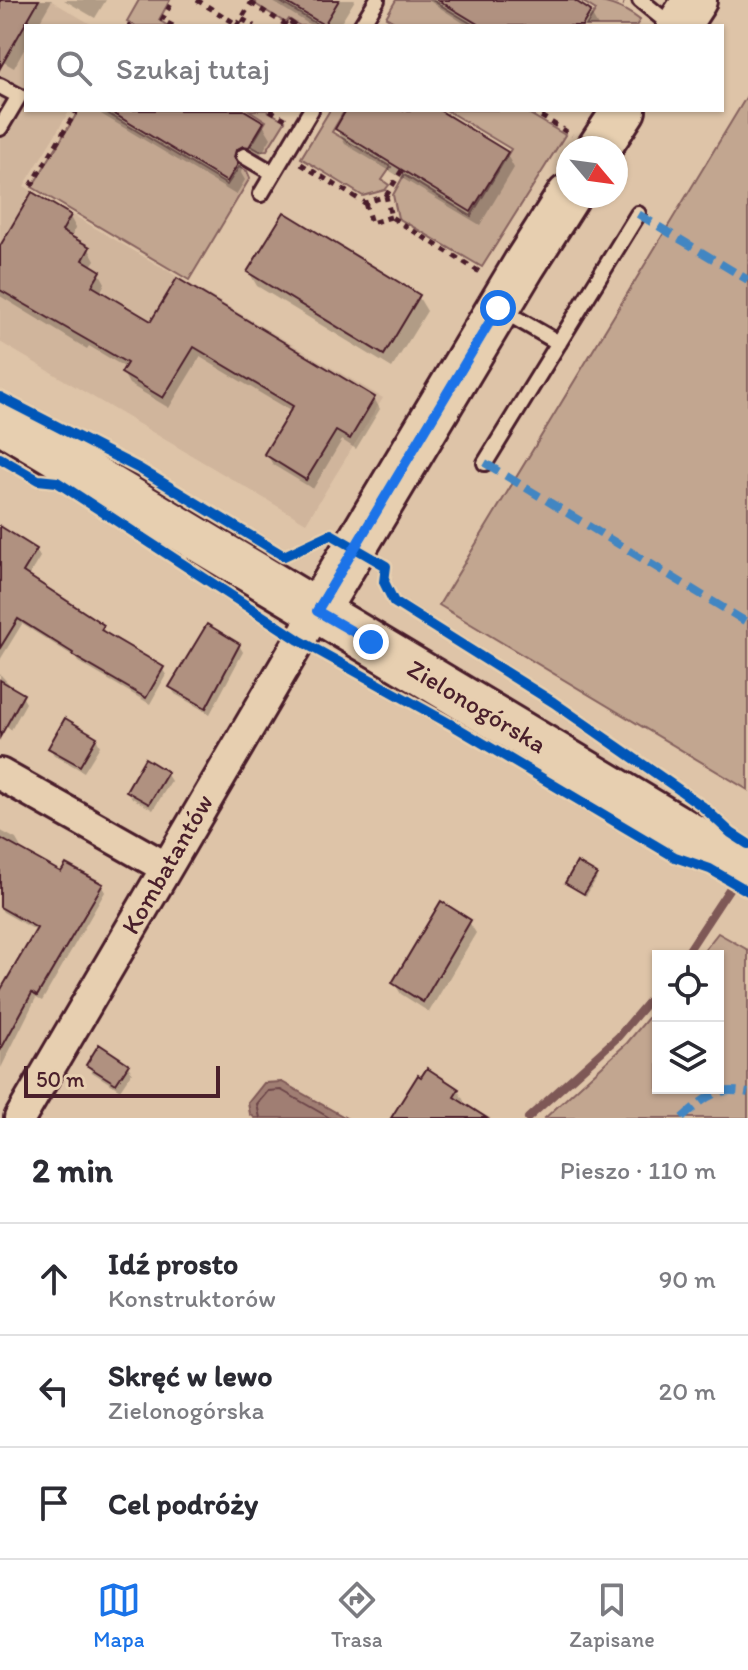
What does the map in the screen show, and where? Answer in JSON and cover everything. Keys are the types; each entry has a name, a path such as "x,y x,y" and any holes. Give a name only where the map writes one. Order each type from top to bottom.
{"street":[{"path":"677,24 695,0"},
{"path":"593,136 622,112"},
{"path":"317,611 491,291 558,208"},
{"name":"Zielonogórska","path":"0,421 736,861"},
{"name":"Kombatantów","path":"20,1118 317,611"},
{"path":"0,774 165,867"}],"lane":[{"path":"640,0 672,24"},
{"path":"362,24 370,2"},
{"path":"0,86 19,96 0,128"},
{"path":"261,194 310,112"},
{"path":"244,156 273,173"},
{"path":"485,463 638,214"},
{"path":"491,291 559,343"}],"path":[{"path":"169,24 162,20 173,0"},
{"path":"197,0 239,23 252,2 285,24"},
{"path":"31,186 76,112"},
{"path":"274,112 287,120"},
{"path":"534,112 576,136"},
{"path":"295,160 365,203 371,223 391,217"},
{"path":"365,203 386,196 402,170"},
{"path":"386,196 391,217 491,291"}],"shaded area":[{"path":"0,0 50,0 91,24 24,24 24,112 69,112 24,186 383,398 306,523 0,342"},
{"path":"139,0 170,0 159,20 165,24 132,24 127,21"},
{"path":"257,0 277,0 317,24 297,24 289,19 286,23 255,4"},
{"path":"396,0 432,0 472,24 398,24 386,17"},
{"path":"580,0 612,5 640,20 637,24 587,24 596,10"},
{"path":"748,94 748,790 439,605"},
{"path":"78,112 105,112 227,185 239,167 247,171 250,178 189,280 32,187"},
{"path":"252,112 269,112 285,121 267,150 260,151 251,146 266,121"},
{"path":"329,112 344,112 332,132 391,167 382,180 389,185 385,190 363,196 301,158"},
{"path":"449,112 526,112 565,135 556,136 556,149 482,267 398,218 393,195 404,175 471,216 511,149"},
{"path":"718,933 748,950 748,1118 545,1118 627,1043 652,1013 652,1094 724,1094 724,950 705,950"}],"water":[{"path":"282,1082 346,1118 255,1118 250,1114 248,1103 264,1083"}],"building":[{"path":"0,0 39,0 24,24 0,68"},
{"path":"282,0 339,0 322,24"},
{"path":"438,0 574,0 591,11 583,24 478,24"},
{"path":"111,112 247,112 264,122 249,147 236,150 234,157 238,164 227,182"},
{"path":"345,112 442,112 508,152 471,212 335,129"},
{"path":"32,192 71,215 62,231 90,247 83,260 101,271 92,286 151,321 177,278 375,397 350,439 336,431 306,480 264,454 293,406 194,347 163,398 121,373 127,363 0,290 0,246"},
{"path":"284,212 420,295 384,355 247,272"},
{"path":"0,526 37,549 23,572 104,625 101,630 164,667 146,698 18,619 0,648"},
{"path":"207,624 240,644 206,708 169,687"},
{"path":"0,680 24,694 0,737"},
{"path":"65,718 97,737 80,766 48,748"},
{"path":"145,758 168,772 149,804 126,791"},
{"path":"0,838 61,872 66,864 103,884 37,996 32,993 0,1051 0,991 37,928 0,907"},
{"path":"577,862 597,874 584,894 565,883"},
{"path":"441,901 471,920 423,1002 392,983"},
{"path":"99,1044 129,1064 116,1084 86,1065"},
{"path":"427,1068 459,1089 454,1097 487,1118 391,1118 418,1075 421,1077"}],"waterway":[{"path":"689,950 737,877"},
{"path":"528,1118 618,1037 652,997"}],"marked path":[{"path":"638,214 748,280"},
{"path":"485,463 748,623"},
{"path":"682,1118 719,1092 748,1093"}],"cycle path":[{"path":"0,397 140,469 284,556 331,534 386,566 384,582 394,602 553,702 702,806 748,844"},
{"path":"0,458 38,480 57,482 299,640 454,726 675,857 710,869 748,891"}],"route":[{"path":"371,642 317,611 498,308"}]}
